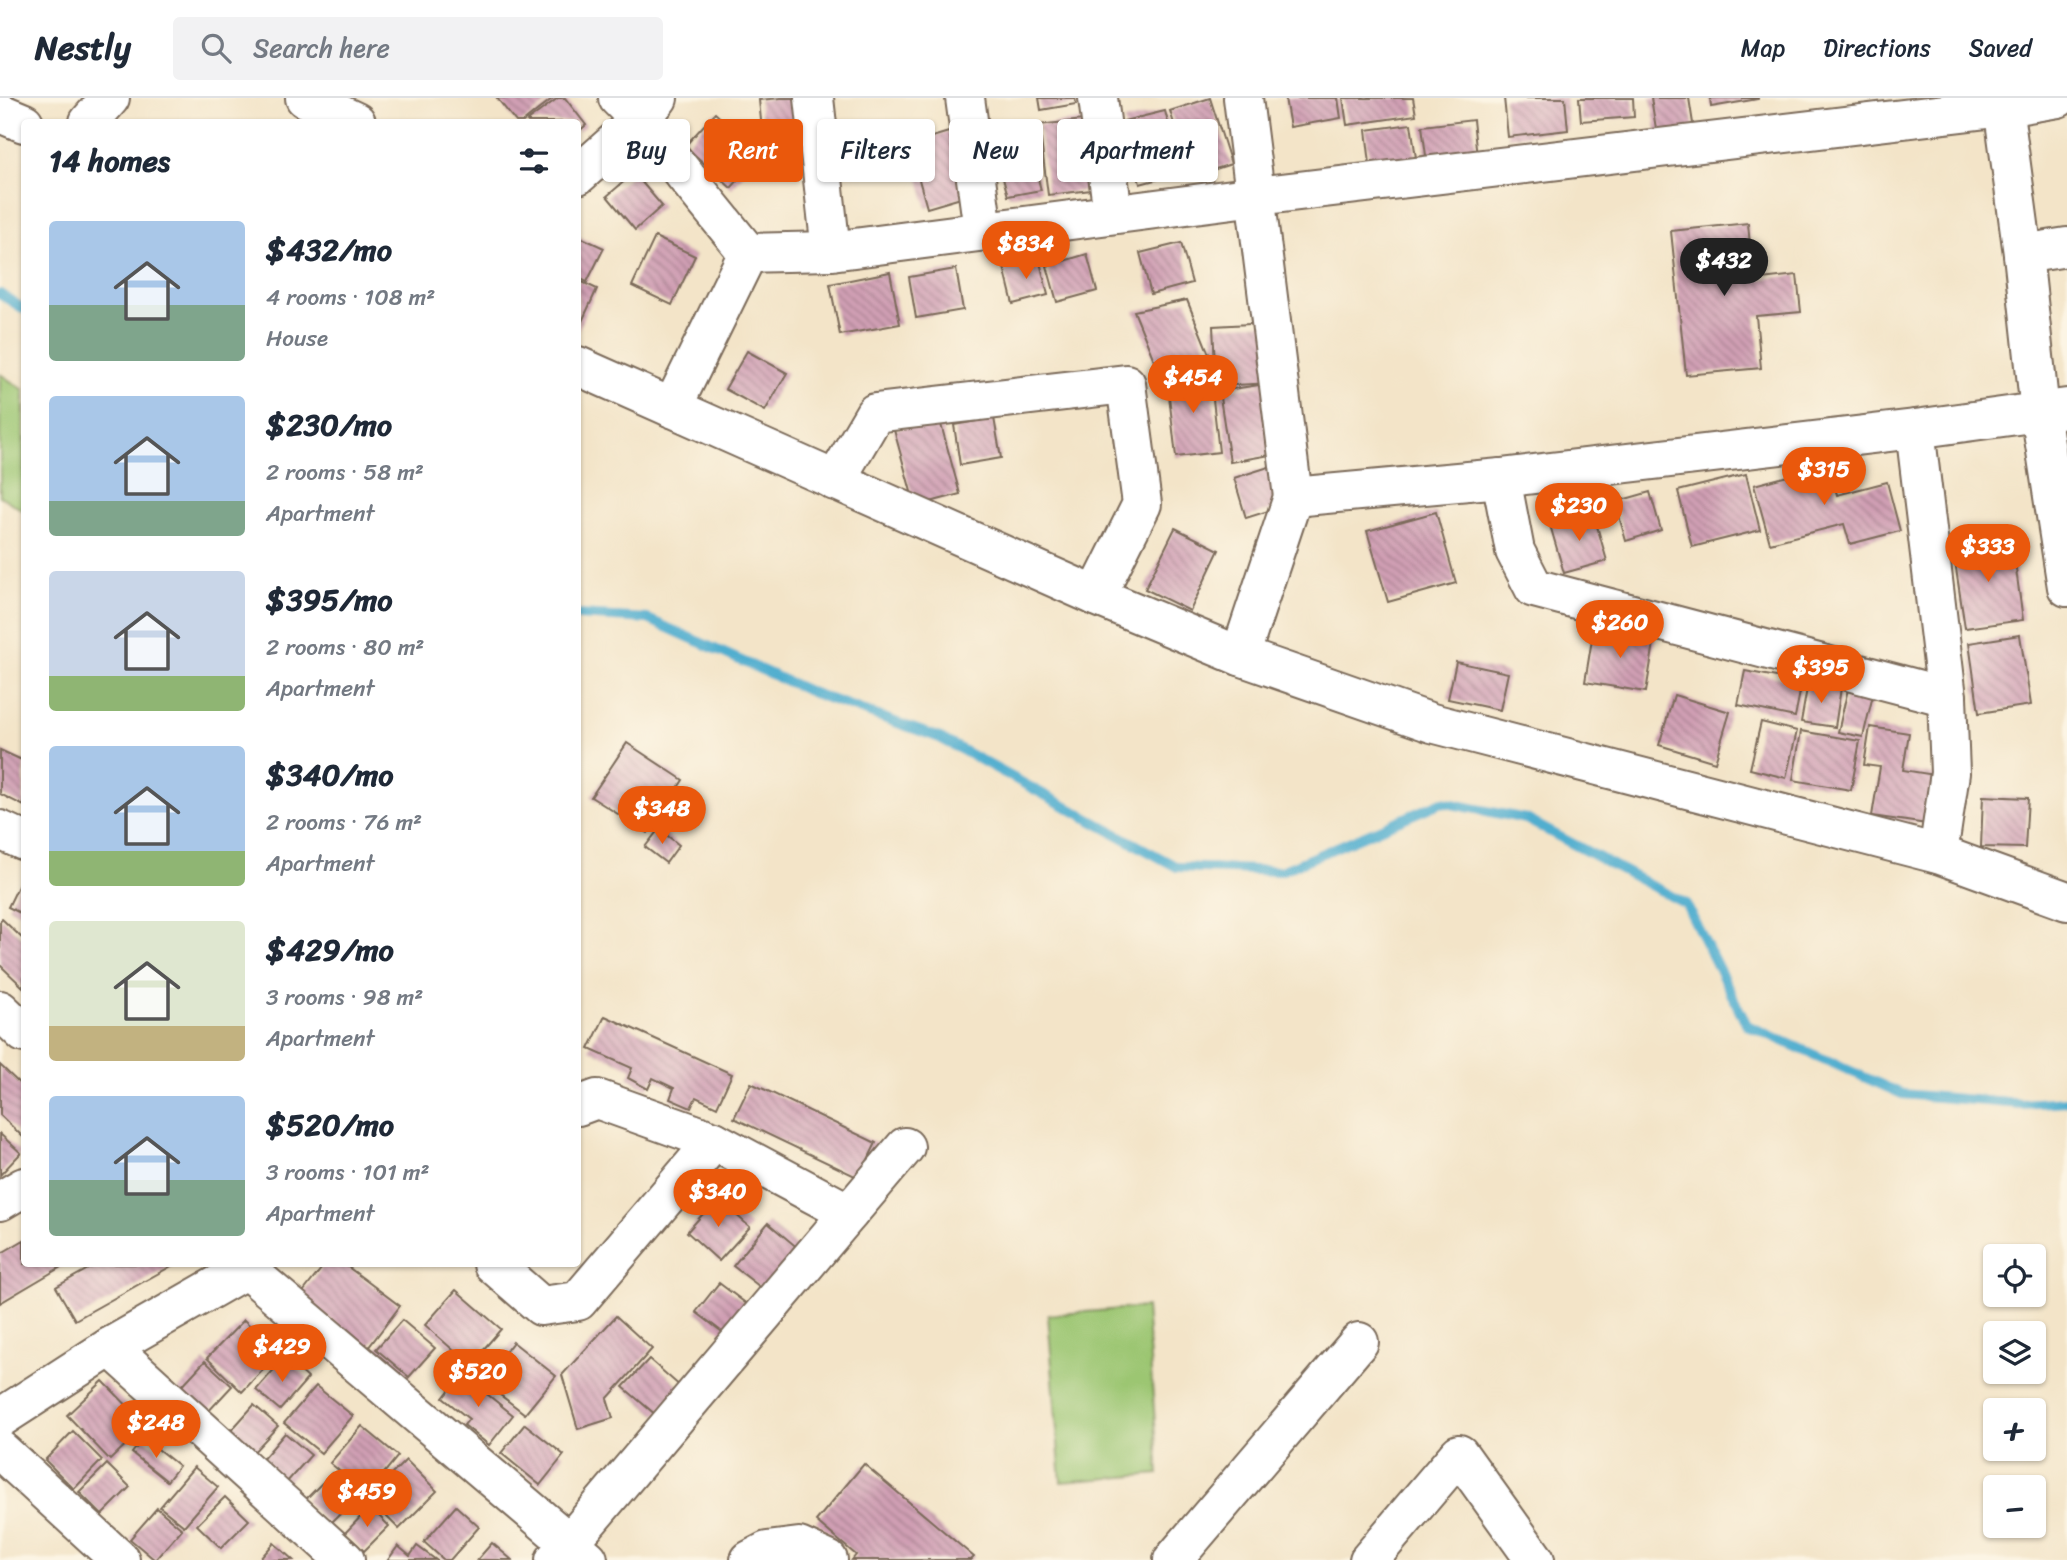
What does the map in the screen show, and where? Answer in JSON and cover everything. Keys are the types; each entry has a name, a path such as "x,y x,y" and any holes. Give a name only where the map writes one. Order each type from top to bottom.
{"street":[{"path":"92,119 110,98"},
{"path":"305,98 350,119"},
{"path":"814,98 831,251"},
{"path":"965,98 983,230"},
{"path":"1098,98 1113,214"},
{"path":"1240,656 1293,497 1243,98"},
{"path":"748,253 831,251 1256,196 1876,110 2058,98"},
{"path":"2003,103 2023,254 2053,410 2067,587"},
{"path":"581,172 638,105 748,253"},
{"path":"0,113 21,122"},
{"path":"2023,254 2067,247"},
{"path":"672,408 748,253"},
{"path":"581,367 1096,596 1240,656 1432,723 1938,854 2067,901"},
{"path":"835,481 875,412 1126,384 1142,504 1096,596"},
{"path":"1293,497 1502,478 2053,410"},
{"path":"1915,429 1947,697 1950,773 1938,854"},
{"path":"1502,478 1515,551 1534,588 1947,697"},
{"path":"0,1010 21,1030"},
{"path":"581,1105 597,1099 714,1141 849,1213"},
{"path":"496,1267 541,1306 578,1301 714,1141"},
{"path":"252,1267 571,1554 905,1147"},
{"path":"0,1201 21,1189"},
{"path":"0,1418 110,1347 249,1267"},
{"path":"1173,1560 1359,1342"},
{"path":"110,1347 345,1560"},
{"path":"0,1450 120,1560"},
{"path":"1369,1560 1459,1454 1535,1560"},
{"path":"750,1560 767,1551 799,1547 828,1560"}],"green space":[{"path":"0,374 21,388 21,509 0,496"},
{"path":"1146,1307 1159,1474 1061,1482 1048,1315"}],"building":[{"path":"497,98 553,98 527,119 514,119"},
{"path":"558,98 565,98 586,125 581,129 581,119 530,119"},
{"path":"808,98 812,146 803,147 803,119 761,119 759,100"},
{"path":"1039,98 1075,98 1076,104 1041,110"},
{"path":"1210,98 1217,119 1173,119 1170,111"},
{"path":"1285,98 1338,98 1341,118 1290,127"},
{"path":"1343,98 1413,98 1416,115 1347,125"},
{"path":"1504,98 1565,98 1568,130 1508,137"},
{"path":"1579,98 1633,98 1634,117 1581,121"},
{"path":"1651,98 1689,98 1694,130 1657,135"},
{"path":"1710,98 1758,98 1758,99 1711,107"},
{"path":"1165,111 1167,119 1132,119"},
{"path":"715,113 722,119 710,119"},
{"path":"1473,120 1477,157 1427,163 1422,126"},
{"path":"1057,123 1057,182 1090,182 1091,190 1048,195 1043,156 1043,125"},
{"path":"1218,123 1231,164 1218,168"},
{"path":"1411,124 1416,158 1370,164 1366,130"},
{"path":"704,125 704,163 690,151 690,140"},
{"path":"949,132 949,182 967,182 971,195 927,208 920,182 935,182 935,136"},
{"path":"623,182 642,182 662,206 635,230 607,196"},
{"path":"724,182 736,182 731,188"},
{"path":"1004,182 1039,182 1041,190 1008,196"},
{"path":"1748,223 1753,280 1797,275 1801,312 1756,316 1761,368 1686,375 1671,231"},
{"path":"581,237 604,248 587,282 581,279"},
{"path":"655,237 695,256 672,305 632,286"},
{"path":"1181,243 1192,283 1151,294 1140,253"},
{"path":"1087,254 1097,291 1057,302 1047,266"},
{"path":"1039,258 1048,295 1013,304 1004,267"},
{"path":"956,269 963,310 916,318 909,277"},
{"path":"890,272 900,324 840,335 830,284"},
{"path":"581,281 597,289 581,324"},
{"path":"1187,300 1211,359 1158,370 1134,311"},
{"path":"1269,323 1272,383 1216,386 1213,326"},
{"path":"747,351 787,373 765,411 725,389"},
{"path":"1210,373 1219,452 1176,457 1167,378"},
{"path":"1266,384 1276,454 1230,462 1219,391"},
{"path":"939,417 960,494 915,506 894,430"},
{"path":"994,418 1001,458 960,465 954,425"},
{"path":"1275,465 1287,505 1246,518 1234,478"},
{"path":"1829,465 1837,495 1887,482 1900,531 1850,544 1844,524 1770,543 1754,485"},
{"path":"1746,474 1760,530 1692,547 1678,491"},
{"path":"1650,492 1661,530 1626,541 1615,502"},
{"path":"1436,512 1456,583 1388,602 1367,531"},
{"path":"1593,512 1607,561 1564,573 1550,525"},
{"path":"1175,528 1219,550 1190,611 1145,589"},
{"path":"2012,540 2023,620 1965,628 1953,549"},
{"path":"1594,627 1655,637 1646,692 1585,682"},
{"path":"2020,635 2031,705 1979,713 1969,643"},
{"path":"1456,662 1508,673 1500,710 1448,699"},
{"path":"1745,671 1802,682 1795,717 1738,705"},
{"path":"1808,683 1841,688 1835,727 1801,722"},
{"path":"1848,689 1873,695 1863,737 1838,732"},
{"path":"1674,695 1730,712 1715,762 1659,745"},
{"path":"1761,722 1797,731 1786,778 1750,769"},
{"path":"1870,727 1909,733 1903,770 1941,776 1934,825 1872,816 1880,767 1864,765"},
{"path":"1801,731 1860,741 1851,790 1793,780"},
{"path":"627,743 683,780 648,833 591,797"},
{"path":"0,750 21,760 21,804 0,794"},
{"path":"1983,796 2028,798 2025,848 1981,847"},
{"path":"659,829 679,845 666,863 645,847"},
{"path":"21,880 21,914 8,907"},
{"path":"2,919 21,937 21,985 0,965"},
{"path":"605,1016 732,1074 717,1107 696,1097 691,1108 670,1099 674,1088 653,1078 648,1089 628,1078 632,1068 589,1049"},
{"path":"0,1065 21,1085 21,1135 0,1115"},
{"path":"751,1083 876,1143 859,1178 734,1118"},
{"path":"0,1134 21,1153 0,1175"},
{"path":"717,1198 750,1227 719,1261 687,1232"},
{"path":"768,1223 799,1249 764,1290 733,1266"},
{"path":"21,1242 21,1267 61,1267 0,1303 0,1254"},
{"path":"92,1267 170,1267 75,1320 56,1287"},
{"path":"323,1267 348,1267 400,1306 368,1348 300,1296"},
{"path":"719,1283 748,1305 725,1334 696,1312"},
{"path":"456,1290 501,1329 470,1365 425,1325"},
{"path":"616,1316 652,1349 607,1399 613,1418 578,1429 562,1375"},
{"path":"244,1320 279,1353 242,1392 207,1358"},
{"path":"402,1320 435,1348 409,1377 376,1349"},
{"path":"513,1342 556,1376 525,1414 482,1381"},
{"path":"285,1357 308,1378 280,1410 256,1390"},
{"path":"649,1359 681,1387 656,1415 623,1387"},
{"path":"205,1361 232,1386 205,1415 178,1390"},
{"path":"462,1374 513,1415 489,1445 464,1425 469,1419 443,1398"},
{"path":"103,1381 146,1425 110,1460 67,1415"},
{"path":"316,1386 353,1416 321,1453 284,1423"},
{"path":"254,1405 278,1426 251,1455 227,1435"},
{"path":"525,1424 564,1455 540,1485 501,1453"},
{"path":"362,1426 398,1456 367,1494 330,1463"},
{"path":"73,1431 102,1460 74,1489 45,1460"},
{"path":"285,1433 311,1455 286,1483 261,1461"},
{"path":"144,1438 179,1466 167,1481 132,1453"},
{"path":"406,1460 437,1491 399,1529 368,1498"},
{"path":"107,1464 130,1487 102,1515 79,1492"},
{"path":"864,1464 974,1557 971,1560 852,1560 856,1555 816,1521"},
{"path":"194,1467 218,1487 184,1526 160,1507"},
{"path":"332,1473 356,1498 329,1525 305,1500"},
{"path":"225,1497 249,1520 221,1548 197,1525"},
{"path":"456,1506 479,1527 450,1560 444,1560 424,1542"},
{"path":"370,1507 389,1526 364,1551 345,1533"},
{"path":"157,1508 182,1529 155,1560 130,1539"},
{"path":"274,1543 293,1560 259,1560"},
{"path":"492,1543 512,1560 477,1560"},
{"path":"398,1546 410,1556 417,1546 436,1560 388,1560"}],"waterway":[{"path":"0,294 21,307"},
{"path":"581,615 648,619 813,693 940,738 1177,867 1281,871 1442,802 1526,819 1686,904 1747,1025 1902,1094 2021,1104 2067,1101"}]}
